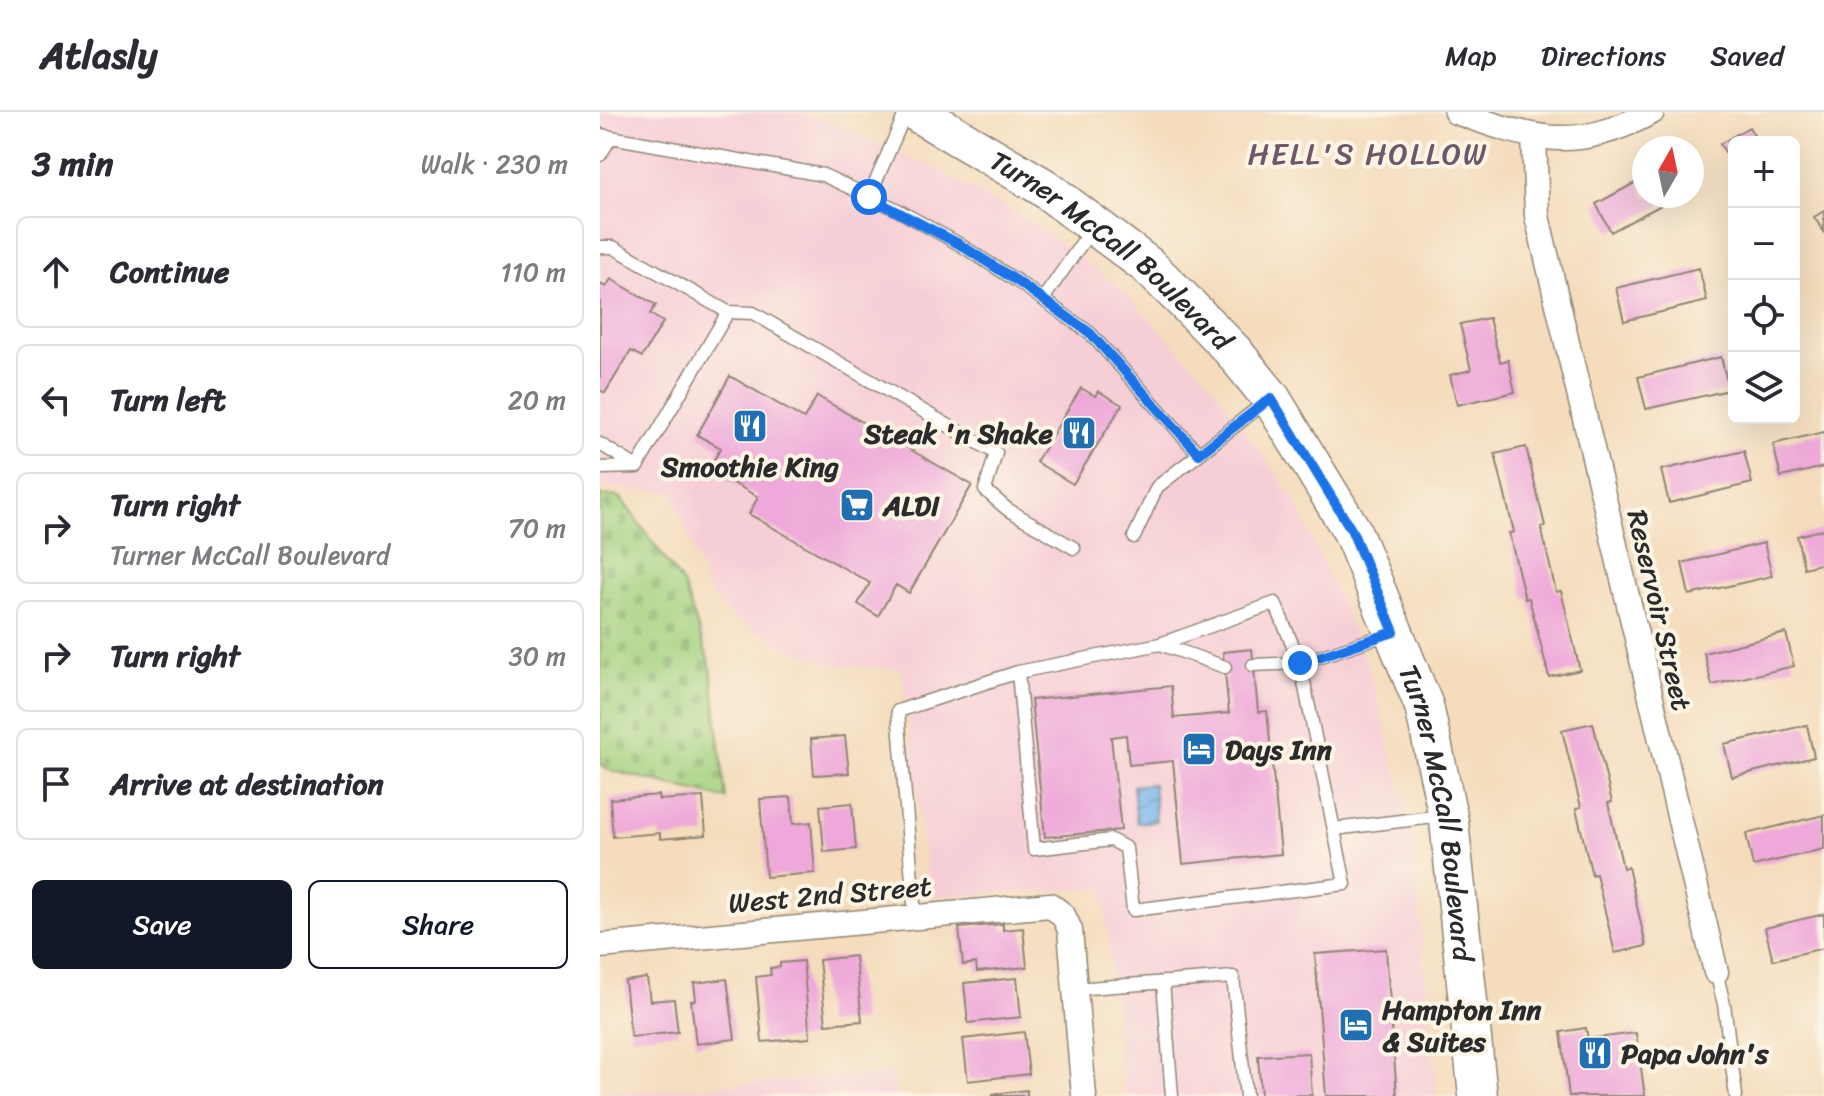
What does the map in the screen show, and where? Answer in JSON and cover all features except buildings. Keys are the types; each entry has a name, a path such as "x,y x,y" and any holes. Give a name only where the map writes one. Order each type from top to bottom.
{"main road":[{"name":"Turner McCall Boulevard","path":"916,112 1020,172 1147,265 1232,350 1271,398 1352,531 1424,706 1448,815 1478,1096"}],"street":[{"path":"1456,112 1534,136 1565,139 1596,136 1620,129 1652,112"},
{"name":"Reservoir Street","path":"1534,136 1537,216 1716,972"},
{"name":"West 2nd Street","path":"600,946 1050,905 1063,915 1070,930 1075,989"},
{"path":"1075,989 1084,1096"}],"lane":[{"path":"869,197 906,112"},
{"path":"600,155 605,136 823,175 869,197 959,244 1090,333 1199,454"},
{"path":"1043,299 1095,224"},
{"path":"600,247 613,247 728,312 753,313 996,453 985,490 1007,509 1074,548"},
{"path":"637,467 728,312"},
{"path":"1134,537 1157,487 1271,398"},
{"path":"600,444 637,467"},
{"path":"600,468 637,467"},
{"path":"915,916 898,711 1018,672 1160,644 1275,603 1300,663 1345,884 1133,910 1126,848 1111,840 1034,849 1018,672"},
{"path":"1253,665 1300,663 1394,632"},
{"path":"1160,644 1225,667"},
{"path":"1334,829 1448,815"},
{"name":"Reservoir Street","path":"1716,972 1724,1004 1736,1096"},
{"path":"1075,989 1233,977 1246,1096"},
{"path":"1163,982 1172,1096"}],"shaded area":[{"path":"600,112 797,112 816,117 934,168 1036,225 1120,288 1208,380 1294,498 1369,667 1412,833 1437,1096 1124,1096 1103,888 929,897 902,669 843,666 796,652 731,617 710,595 672,493 600,487"},
{"path":"893,1074 897,1096 600,1096 600,1093"}],"green space":[{"path":"600,495 620,497 683,584 711,668 726,799 610,770 600,764"}],"water":[{"path":"1153,784 1156,821 1137,823 1133,786"}],"place":[{"name":"Smoothie King","path":"750,426"},
{"name":"Steak 'n Shake","path":"1079,433"},
{"name":"ALDI","path":"857,505"},
{"name":"Days Inn","path":"1199,749"},
{"name":"Hampton Inn & Suites","path":"1356,1025"},
{"name":"Papa John's","path":"1595,1053"}],"district":[{"name":"HELL'S HOLLOW","path":"1368,154"}],"route":[{"path":"869,197 959,244 1090,333 1199,454 1271,398 1352,531 1394,632 1300,663"}]}
